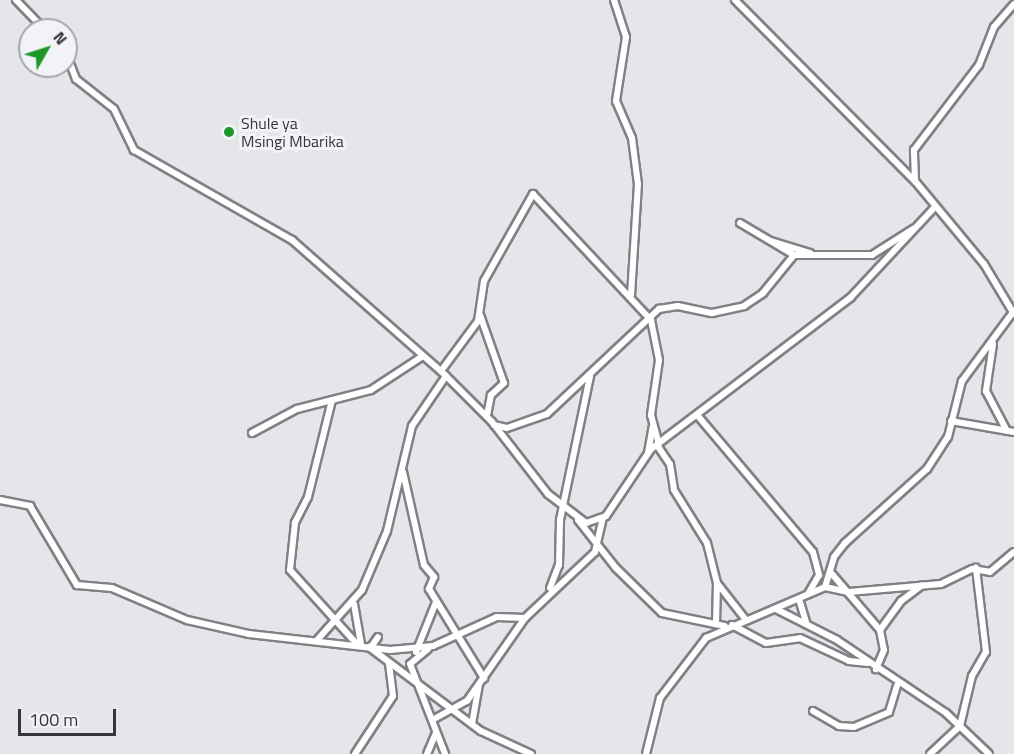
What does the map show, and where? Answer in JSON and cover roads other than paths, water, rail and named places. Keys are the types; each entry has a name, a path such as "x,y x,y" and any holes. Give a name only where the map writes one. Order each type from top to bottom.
{"street":[{"path":"16,0 33,18"},
{"path":"614,0 626,37 616,101 632,138 638,184 631,295"},
{"path":"646,754 660,698 701,643 728,625 776,609 825,587 832,574 834,557 845,543 937,457 962,381 993,343 1013,313 984,264 915,181 735,0"},
{"path":"915,181 914,150 979,65 999,18 1014,4"},
{"path":"76,78 114,110 134,150 292,240 444,374 487,416 520,464 564,509 578,520 598,547 664,614 728,625 766,643 800,638 849,661 868,663"},
{"path":"318,639 354,604 387,531 412,426 480,314 484,281 533,194 558,226 631,295 649,318 659,360 654,425 648,453"},
{"path":"472,724 482,676 525,618 598,547 603,518 648,453 825,321 935,207"},
{"path":"740,223 767,241 795,255 810,253"},
{"path":"767,241 839,258 872,255 916,228"},
{"path":"494,425 507,428 545,415 590,376 649,318 671,305 712,313 744,306 763,293 795,255"},
{"path":"480,314 504,383 491,395 487,416"},
{"path":"993,343 986,391 1010,432"},
{"path":"252,433 294,410 371,390 423,356"},
{"path":"548,594 559,565 564,509 590,376"},
{"path":"332,400 309,497 295,523 290,566 298,581 338,620 358,644"},
{"path":"698,416 813,552 819,575 802,598 806,622"},
{"path":"951,420 1010,432"},
{"path":"654,425 658,444 670,464 674,490 707,543 717,583 716,624"},
{"path":"403,471 424,565 434,577 428,587 455,637 482,676"},
{"path":"0,500 30,506 65,572 77,585 112,588 187,620 261,636 318,639 370,647 418,649 433,646"},
{"path":"578,520 603,518"},
{"path":"825,587 849,592 941,584 975,568 986,573 1014,552"},
{"path":"930,754 960,726 972,676 988,646 975,568"},
{"path":"832,574 880,630 884,650 876,669"},
{"path":"717,583 747,620"},
{"path":"880,630 901,602 922,585"},
{"path":"436,602 418,649 411,660 415,684 434,719 436,733 445,754"},
{"path":"354,604 358,644"},
{"path":"776,609 806,622 868,663 960,726 989,754"},
{"path":"356,754 392,698 396,673 411,660 433,646 498,617 525,618"},
{"path":"370,647 378,637"},
{"path":"370,647 389,663 396,673 455,710 472,724 531,754"},
{"path":"813,711 838,726 854,727 889,712 897,685"},
{"path":"434,719 455,710 479,686"},
{"path":"427,754 436,733"}],"place":[{"name":"Shule ya Msingi Mbarika","path":"229,132"}]}
